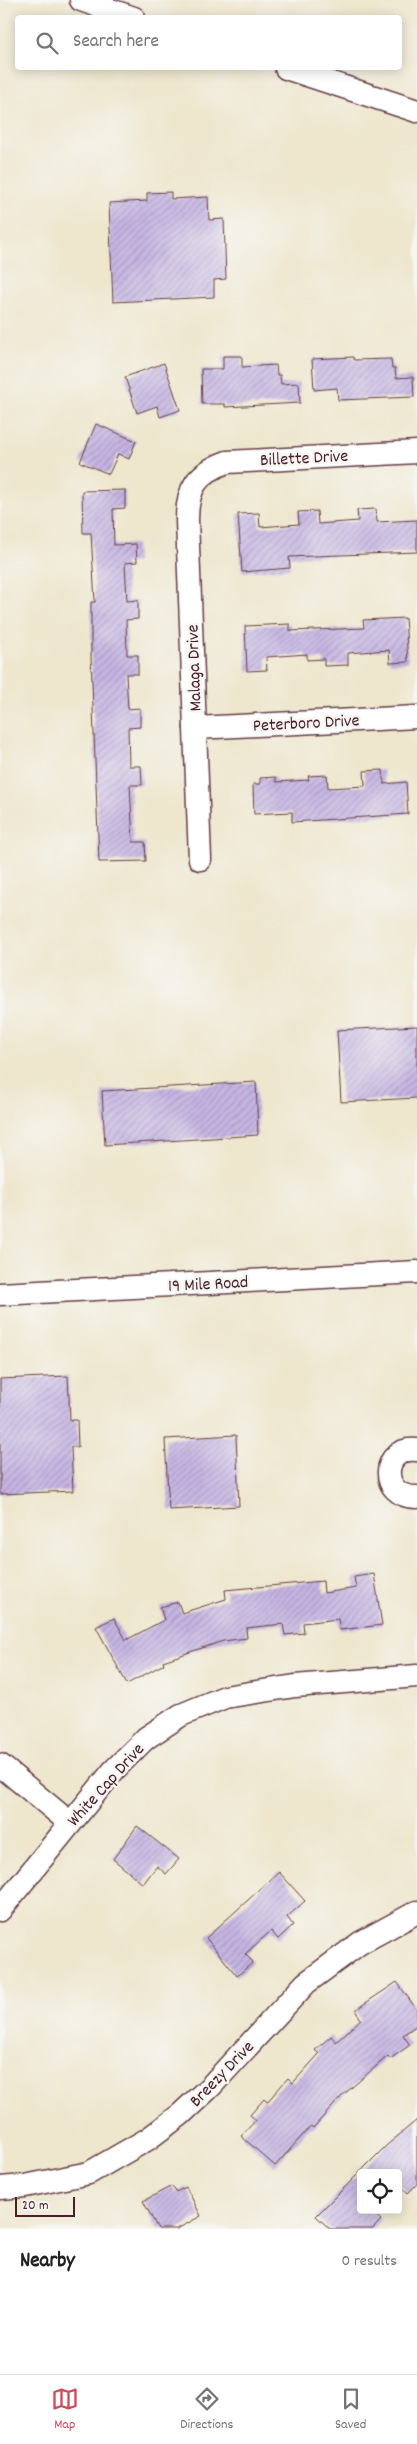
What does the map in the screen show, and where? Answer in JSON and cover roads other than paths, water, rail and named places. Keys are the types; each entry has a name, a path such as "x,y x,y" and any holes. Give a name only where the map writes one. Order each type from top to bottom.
{"street":[{"path":"92,2 126,15"},
{"path":"292,70 417,111"},
{"name":"Billette Drive","path":"197,480 214,466 227,462 417,452"},
{"name":"Malaga Drive","path":"197,480 188,496 187,507 200,859"},
{"name":"Peterboro Drive","path":"195,728 417,717"},
{"name":"19 Mile Road","path":"0,1294 417,1272"},
{"path":"412,1499 391,1484 389,1468 397,1455 404,1451 417,1450"},
{"name":"White Cap Drive","path":"0,1910 114,1770 146,1738 181,1715 225,1697 295,1686 417,1676"},
{"path":"0,1765 70,1822"},
{"name":"Breezy Drive","path":"0,2188 25,2186 89,2173 148,2139 180,2115 210,2087 306,1983 360,1943 417,1912"}]}
